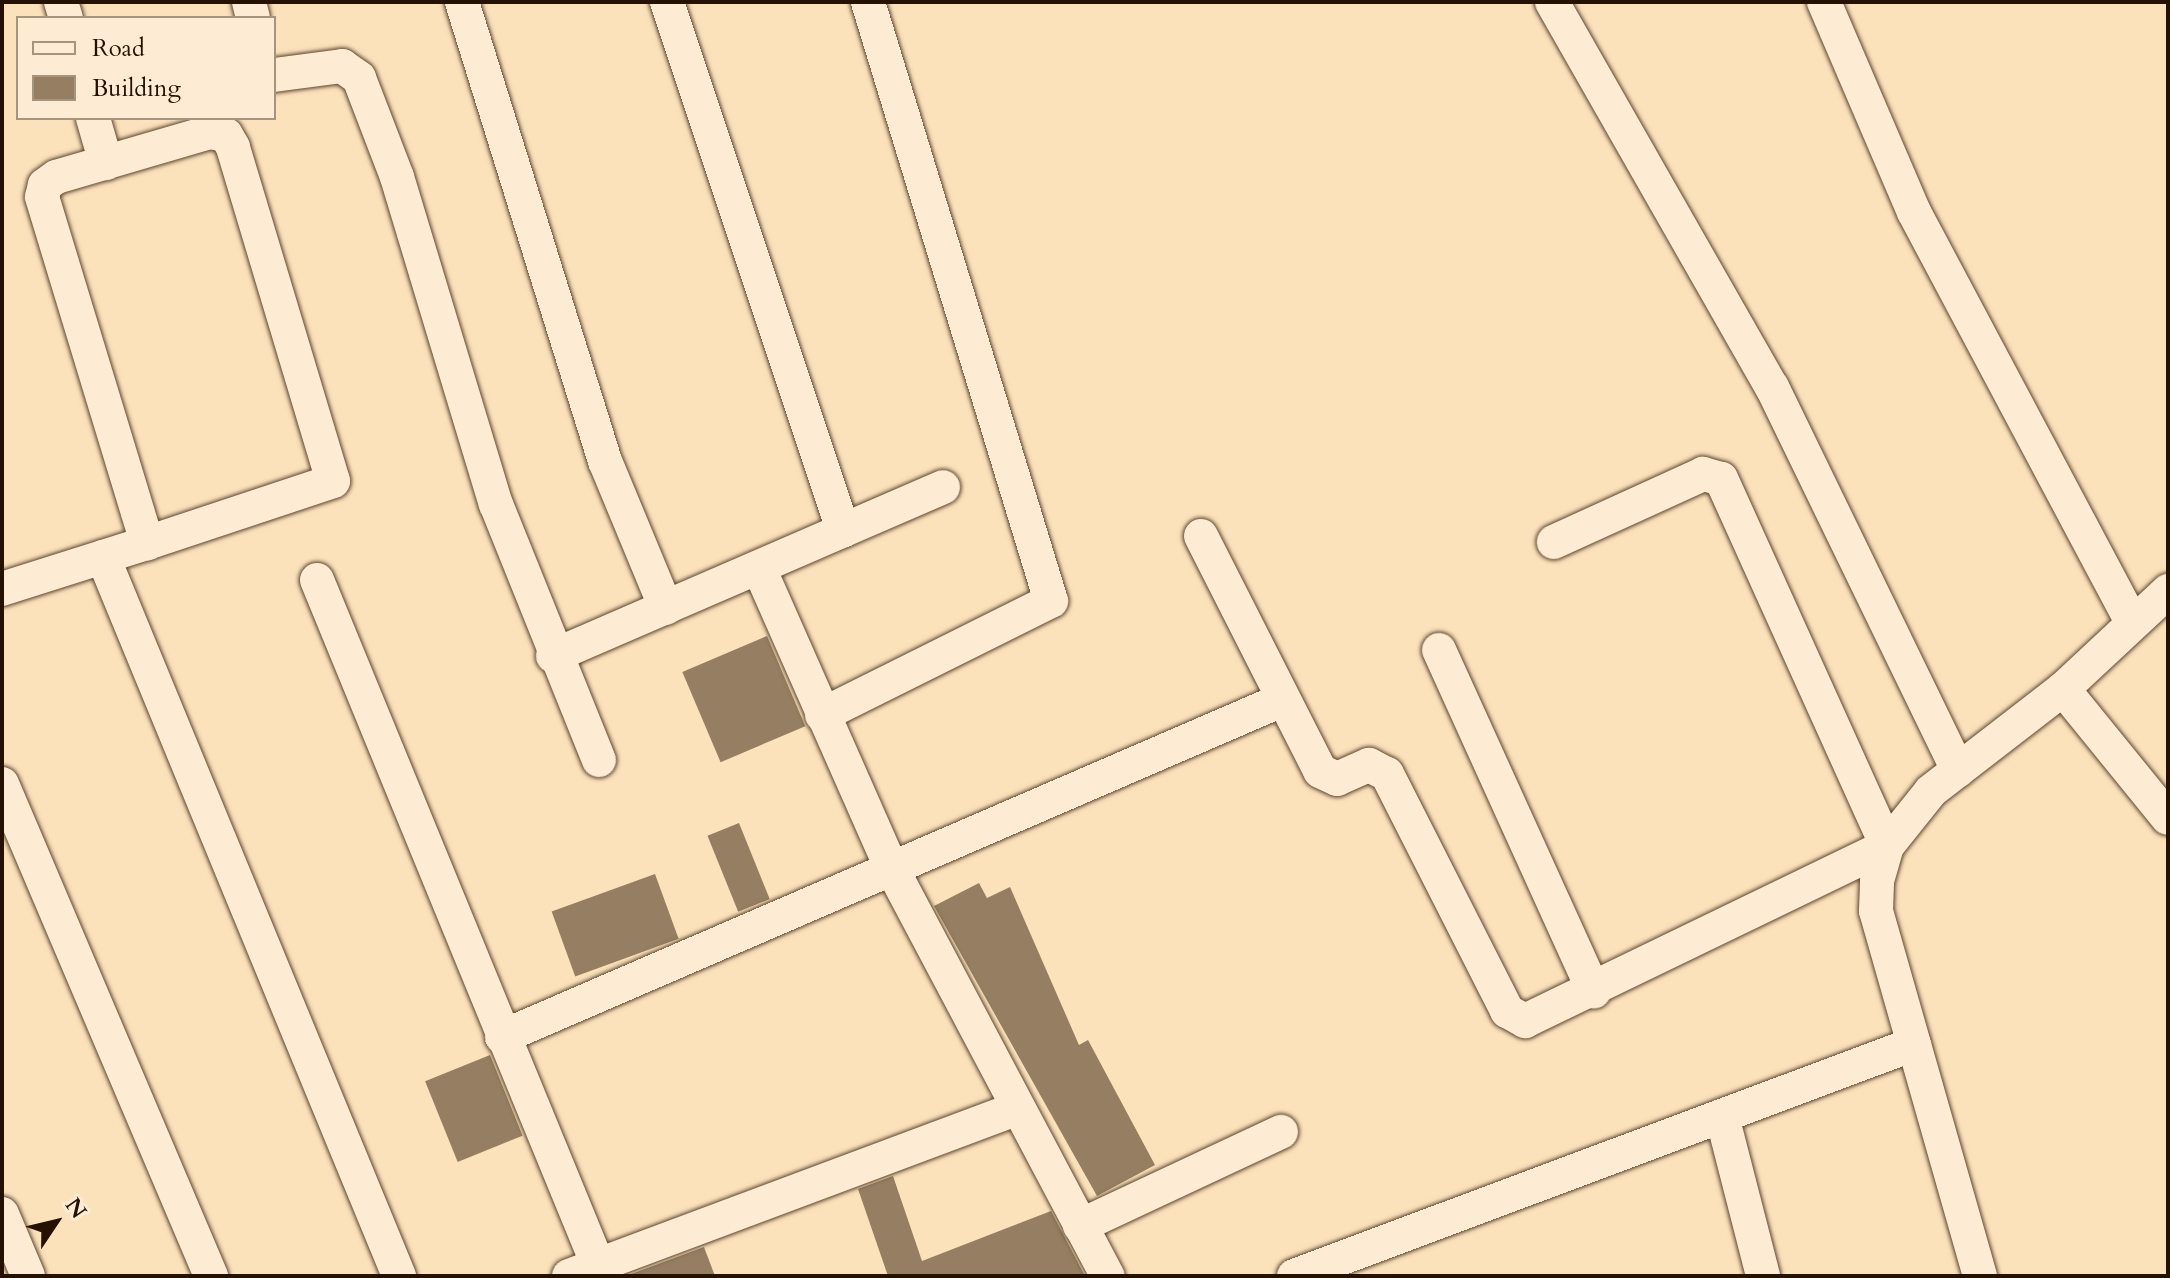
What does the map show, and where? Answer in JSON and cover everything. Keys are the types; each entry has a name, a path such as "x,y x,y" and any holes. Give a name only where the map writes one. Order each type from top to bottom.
{"street":[{"path":"462,2 605,461 666,608"},
{"path":"667,2 843,530"},
{"path":"822,715 1051,601 868,2"},
{"path":"1552,2 1772,387 1958,770"},
{"path":"1824,2 1914,212 2132,622"},
{"path":"276,75 342,66 359,78 397,177 496,504 553,656 599,760"},
{"path":"94,120 106,163"},
{"path":"2,589 147,543 333,481 226,135 210,132 56,177 45,185 42,197 147,543"},
{"path":"1554,542 1703,474 1721,479 1887,846 1876,911 1980,1276"},
{"path":"553,656 943,487"},
{"path":"1201,536 1282,700 1327,778 1369,765 1387,774 1515,1020 1594,991 1887,846 1931,791 2063,689 2168,591"},
{"path":"103,557 399,1276"},
{"path":"759,568 891,867 1015,1109 1108,1276"},
{"path":"317,580 502,1037 584,1270 1015,1109"},
{"path":"1439,650 1594,991"},
{"path":"2063,689 2168,818"},
{"path":"502,1037 1282,700"},
{"path":"2,784 211,1276"},
{"path":"1294,1276 1914,1044"},
{"path":"1722,1116 1763,1276"},
{"path":"1080,1226 1281,1132"},
{"path":"2,1214 28,1276"}],"building":[{"path":"767,636 805,726 721,762 682,672"},
{"path":"739,823 770,899 738,912 707,836"},
{"path":"655,874 679,939 575,976 552,912"},
{"path":"979,883 987,898 1010,887 1079,1045 1088,1040 1155,1165 1097,1196 934,906"},
{"path":"490,1055 523,1136 458,1162 425,1081"},
{"path":"893,1176 922,1261 1051,1211 1085,1276 888,1276 858,1189"},
{"path":"704,1247 715,1276 626,1276"}]}
